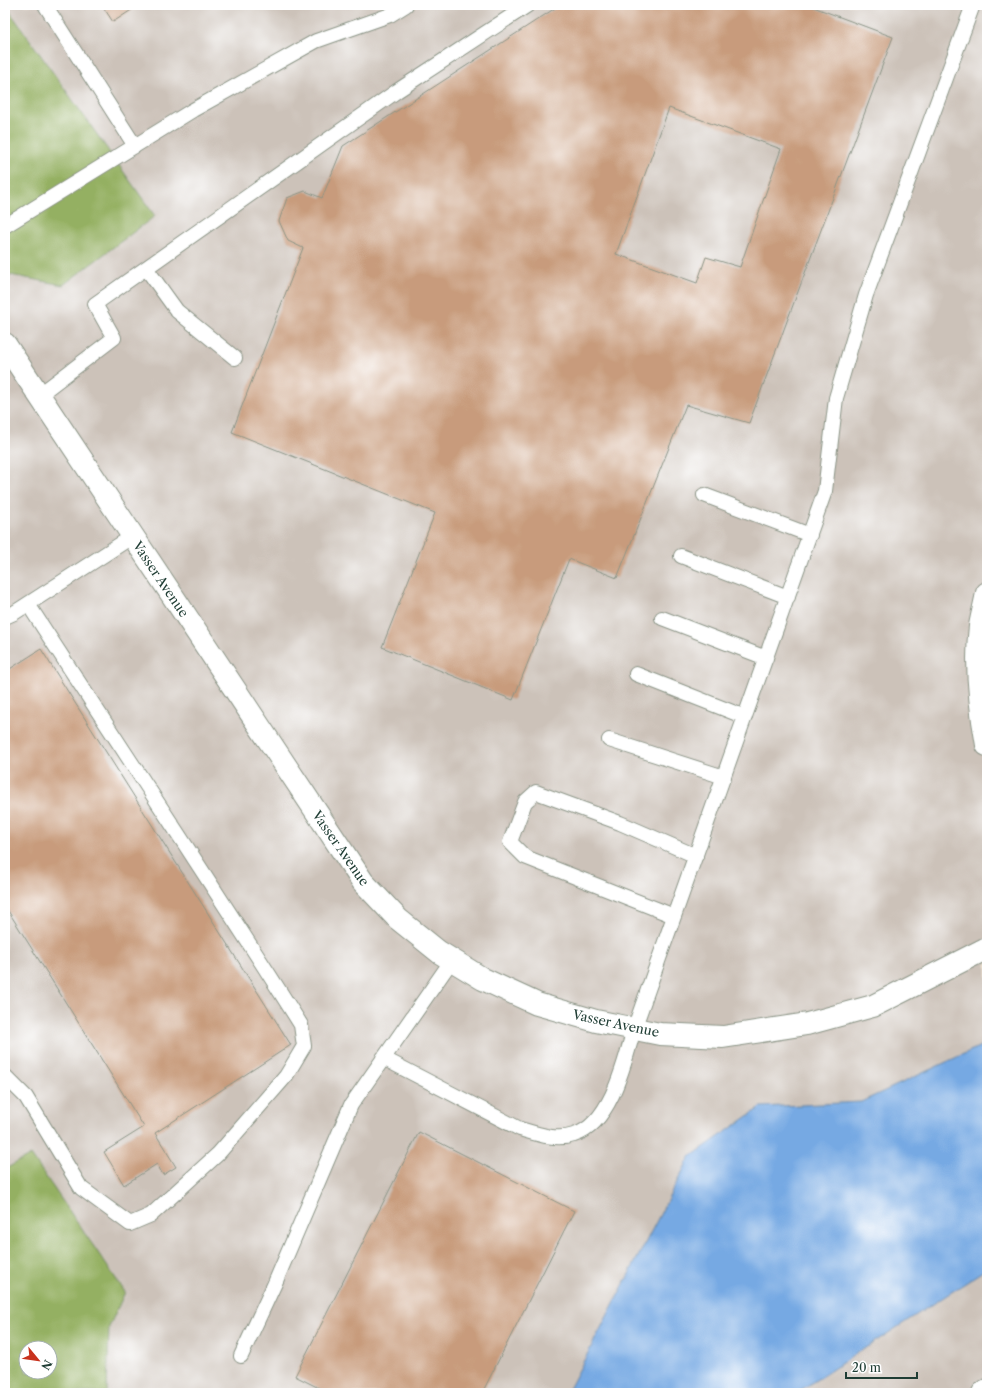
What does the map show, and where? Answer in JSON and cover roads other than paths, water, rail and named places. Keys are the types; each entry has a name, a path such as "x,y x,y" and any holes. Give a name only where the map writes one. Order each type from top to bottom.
{"street":[{"name":"Vasser Avenue","path":"5,344 362,882 398,919 439,952 452,960 483,979 537,1004 596,1021 660,1034 723,1037 807,1024 873,1006 987,948"},
{"path":"987,593 980,627 979,660 980,706 987,745"},
{"path":"983,1393 987,1390"}],"lane":[{"path":"45,5 135,146"},
{"path":"5,226 193,110 316,41 390,15 406,5"},
{"path":"39,395 114,338 95,304 397,91 528,5"},
{"path":"383,1058 520,1129 542,1136 561,1137 575,1135 590,1126 605,1108 620,1080 634,1029 825,491 836,398 866,294 972,5"},
{"path":"146,268 177,311 235,358"},
{"path":"704,495 810,535"},
{"path":"5,617 28,604 132,536"},
{"path":"681,556 788,597"},
{"path":"5,1076 26,1097 81,1188 130,1224 151,1215 218,1154 286,1076 304,1046 301,1025 231,913 167,819 28,604"},
{"path":"662,618 766,658"},
{"path":"636,674 745,717"},
{"path":"610,740 724,778"},
{"path":"674,916 525,857 510,842 525,802 536,792 620,823 696,856"},
{"path":"241,1356 275,1283 351,1105 452,960"}],"water":[{"path":"987,1043 987,1269 796,1393 567,1393 690,1157 761,1107 861,1102"}]}
